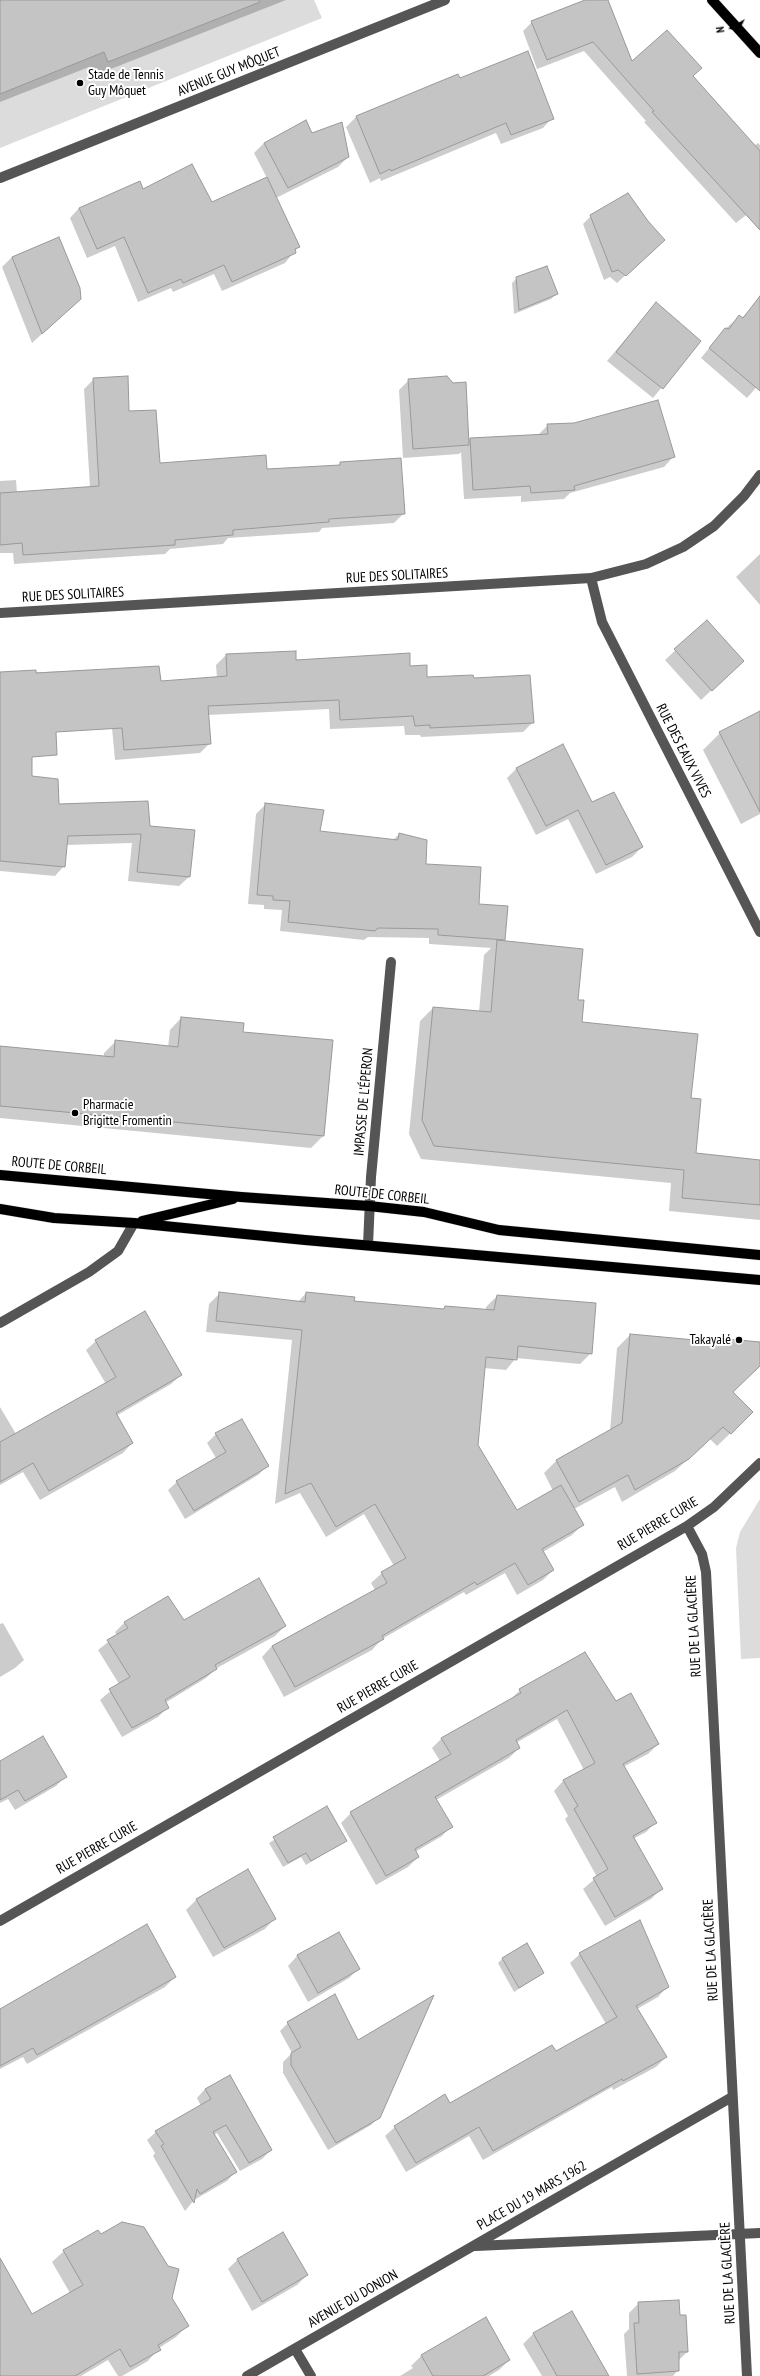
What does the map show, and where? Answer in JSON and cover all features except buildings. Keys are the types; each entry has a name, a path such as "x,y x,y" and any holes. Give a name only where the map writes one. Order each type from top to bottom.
{"main road":[{"path":"712,0 760,53"},
{"name":"ROUTE DE CORBEIL","path":"0,1175 241,1198 369,1206 424,1212 499,1230 760,1255"},
{"path":"134,1223 241,1198"},
{"path":"0,1209 54,1218 134,1223 760,1280"}],"street":[{"name":"AVENUE GUY MÔQUET","path":"0,178 445,0"},
{"name":"RUE DES SOLITAIRES","path":"0,613 591,578 646,564 683,547 714,526 744,496 760,475"},
{"name":"RUE DES EAUX VIVES","path":"591,578 602,622 760,932"},
{"name":"IMPASSE DE L'ÉPERON","path":"368,1245 369,1206 391,962"},
{"path":"0,1323 89,1272 118,1251 134,1223"},
{"name":"RUE PIERRE CURIE","path":"0,1921 687,1526 714,1507 760,1463"},
{"name":"RUE DE LA GLACIÈRE","path":"687,1526 702,1554 706,1572 732,2097 741,2234 747,2376"},
{"name":"PLACE DU 19 MARS 1962","path":"474,2246 732,2097"},
{"name":"PLACE DU 19 MARS 1962","path":"474,2246 760,2233"},
{"name":"AVENUE DU DONJON","path":"247,2376 474,2246"},
{"path":"295,2349 310,2376"}],"shaded area":[{"name":"Stade de Tennis Guy Môquet","path":"0,0 314,0 322,18 0,148"},
{"path":"760,1499 760,1658 741,1659 736,1548 740,1532"}],"place":[{"name":"Stade de Tennis Guy Môquet","path":"80,83"},
{"name":"Pharmacie Brigitte Fromentin","path":"75,1113"},
{"name":"Takayalé","path":"739,1340"}]}
